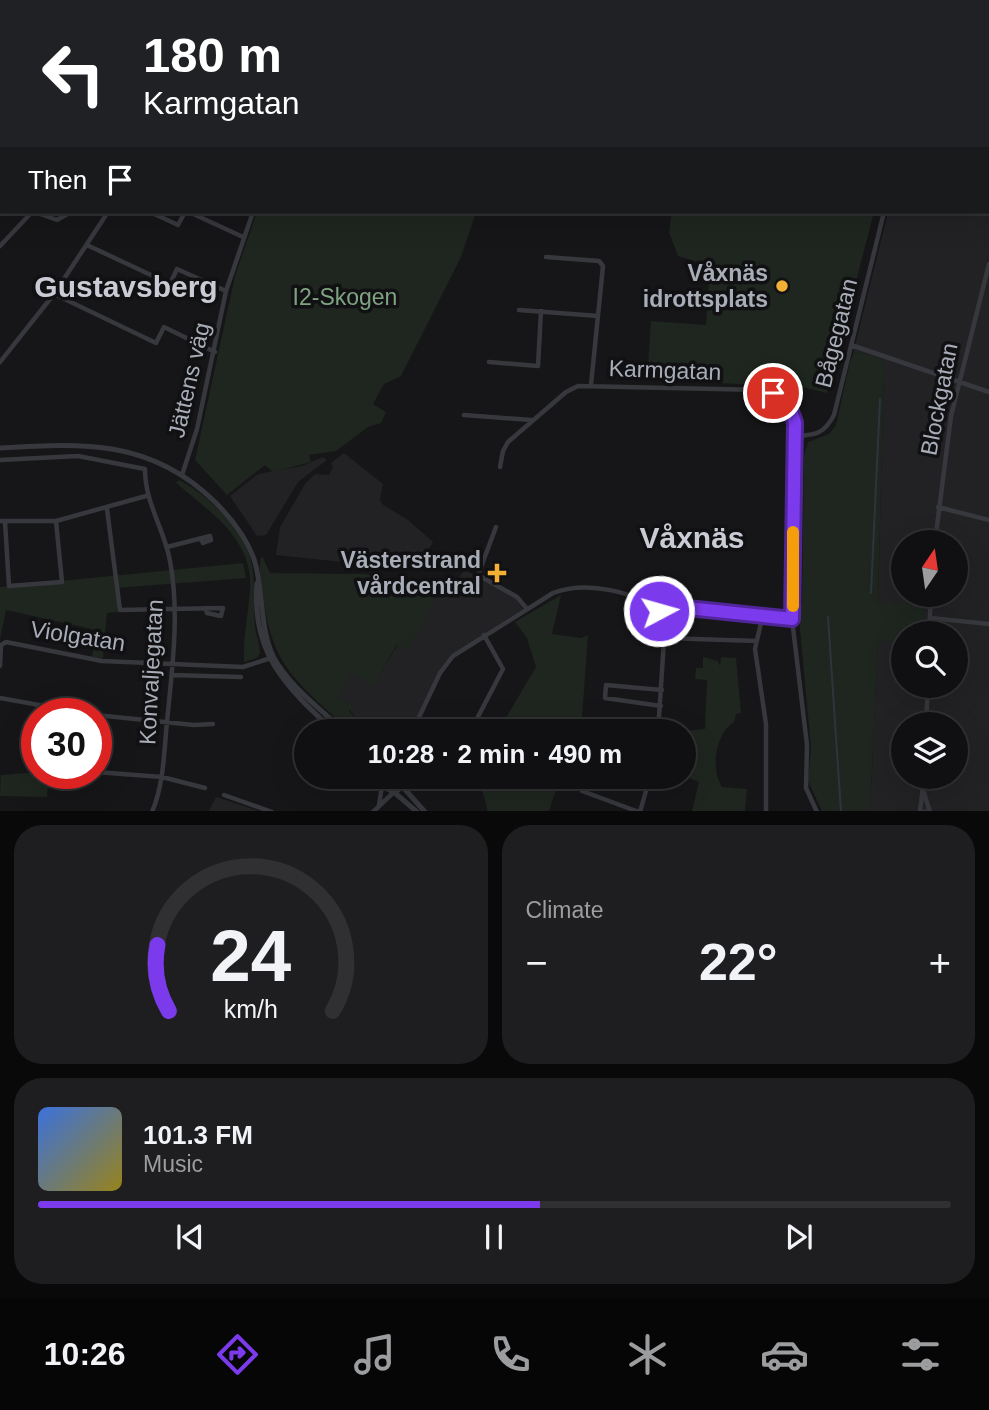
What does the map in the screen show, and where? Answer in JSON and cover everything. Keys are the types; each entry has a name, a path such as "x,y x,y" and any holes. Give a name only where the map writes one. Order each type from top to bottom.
{"street":[{"path":"0,246 31,214"},
{"path":"39,214 57,220 68,214"},
{"path":"0,362 54,294 107,214"},
{"path":"154,214 178,225 186,214"},
{"path":"191,214 243,237"},
{"name":"Jättens väg","path":"182,475 215,352 226,291 252,214"},
{"name":"Bågegatan","path":"796,436 816,436 828,428 834,415 884,214"},
{"path":"87,245 170,284 177,269 226,291"},
{"path":"546,257 599,261 603,266 592,386"},
{"name":"Blockgatan","path":"936,530 959,382 987,281 989,264"},
{"path":"54,294 156,343 164,327 215,352"},
{"path":"519,310 598,316"},
{"path":"489,362 538,366 541,312"},
{"path":"851,345 989,392"},
{"name":"Karmgatan","path":"500,467 504,447 532,420 566,392 578,386 762,390 783,400 792,411 796,436 792,619 807,745 806,788 817,811"},
{"path":"464,415 532,420"},
{"path":"0,448 93,444 112,447 154,460 200,488 236,526 253,557 257,580 259,630 271,658 291,691 321,719"},
{"name":"Konvaljegatan","path":"0,460 78,456 145,469 146,496 167,548 175,609 173,665 162,777 152,811"},
{"path":"56,521 62,582 9,586 3,522 56,521 146,496"},
{"path":"938,507 989,520"},
{"path":"107,509 120,610 205,608"},
{"path":"496,527 478,575 517,597 527,609"},
{"path":"167,548 201,539"},
{"path":"418,719 437,680 453,656 553,593 569,587 584,587 646,602 662,615 664,638 660,719"},
{"path":"662,615 678,607 792,619"},
{"path":"930,621 931,607"},
{"path":"763,614 755,649 766,724 768,772 765,811"},
{"path":"930,618 989,624"},
{"path":"477,719 503,669 484,635"},
{"path":"664,638 757,641"},
{"name":"Violgatan","path":"0,666 2,643 92,659 173,665 243,667 271,658"},
{"path":"271,658 331,719"},
{"path":"172,675 241,677"},
{"path":"661,706 605,698 606,685 662,690"},
{"path":"0,698 21,703"},
{"path":"112,716 213,724"},
{"path":"112,773 162,777 205,788"},
{"path":"379,806 382,789"},
{"path":"387,789 417,811"},
{"path":"373,811 399,789"},
{"path":"405,789 425,811"},
{"path":"583,789 639,811 646,789"},
{"path":"924,792 925,811"},
{"path":"924,792 925,811"},
{"path":"224,795 272,811"}],"shaded area":[{"path":"888,214 989,214 989,811 870,811 878,640 891,642 891,698 968,698 968,621 924,621 924,607 968,607 968,530 891,530 891,604 878,603 884,364 859,352 853,354"},
{"path":"344,453 383,484 380,500 382,504 408,520 433,542 418,570 276,555 280,527 305,484 315,474 329,475 333,467 331,463"},
{"path":"323,457 327,460 298,482 266,535 257,536 230,496 258,474 302,466"},
{"path":"465,570 515,598 523,609 451,655 416,719 357,719 338,697 350,672 374,684 398,644 408,649 438,591 444,593"},
{"path":"216,797 259,811 209,811"}],"green space":[{"name":"I2-Skogen","path":"256,214 475,214 461,257 401,376 384,384 373,404 386,412 381,423 368,427 336,451 309,455 311,462 273,472 265,465 227,495 195,460 235,276"},
{"name":"Våxnäs idrottsplats","path":"672,214 873,214 827,393 765,378 763,385 647,380 651,321 706,325 710,266 678,256 669,232"},
{"path":"859,352 878,357 884,364 878,602 891,603 891,607 924,607 924,621 891,621 891,642 878,641 870,811 822,811 808,781 811,748 798,607 802,605 804,456 808,442 829,434 836,425 853,354"},
{"path":"179,480 201,494 223,514 247,548 253,576 255,626 260,653 257,658 244,662 250,591 245,556 228,529 176,483"},
{"path":"262,556 270,573 365,574 441,587 408,650 397,644 374,685 350,673 338,697 352,705 349,711 357,719 336,719 290,672 273,640 267,619"},
{"path":"243,563 246,578 116,588 118,612 107,613 103,658 92,657 96,630 6,610 0,640 0,587"},
{"path":"561,595 552,634 581,638 588,635 582,719 505,719 536,667 527,638 515,622"},
{"path":"703,657 718,661 720,666 721,657 736,658 741,713 736,714 734,722 719,743 716,771 722,787 747,789 745,811 692,811 699,782 696,781 696,730 705,729 707,680 695,679 696,668 703,668"},
{"path":"21,773 21,789 48,789 47,797 0,796 1,775"},
{"path":"480,789 556,789 549,811 488,811"}],"waterway":[{"path":"871,593 880,399"},
{"path":"828,617 841,811"}],"slow traffic":[{"path":"793,532 793,606"}],"place":[{"name":"Våxnäs idrottsplats","path":"782,286"},
{"name":"Västerstrand vårdcentral","path":"497,573"}],"district":[{"name":"Gustavsberg","path":"126,287"},
{"name":"Våxnäs","path":"692,538"}],"route":[{"path":"659,611 662,615 678,607 792,619 795,423 792,411 773,393"}]}
